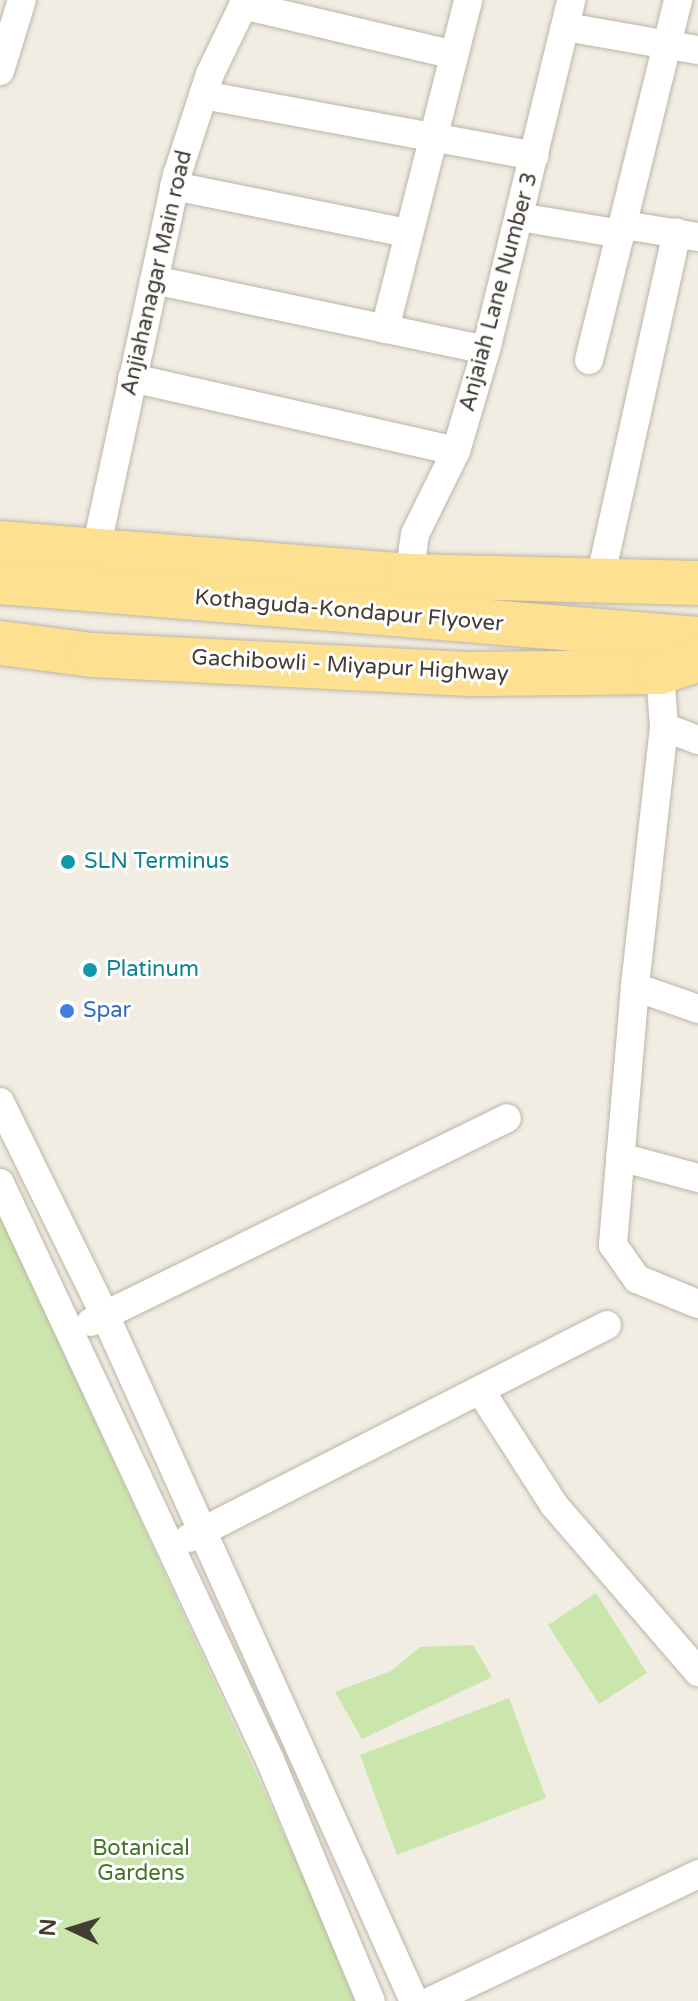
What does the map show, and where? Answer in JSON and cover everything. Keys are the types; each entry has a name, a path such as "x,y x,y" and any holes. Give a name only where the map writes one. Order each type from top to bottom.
{"main road":[{"path":"0,543 95,554 409,576 599,584 696,576"},
{"name":"Kothaguda-Kondapur Flyover","path":"0,582 671,656 698,639"},
{"name":"Gachibowli - Miyapur Highway","path":"0,643 92,655 473,674 671,656"}],"street":[{"path":"0,71 22,0"},
{"path":"385,329 468,0"},
{"path":"589,360 678,0"},
{"path":"244,2 454,55"},
{"name":"Anjiahanagar Main road","path":"95,554 174,186 203,95 244,2"},
{"path":"568,14 669,45 698,50"},
{"name":"Anjaiah Lane Number 3","path":"409,576 431,491 456,451 486,350 568,14"},
{"path":"203,95 534,156"},
{"path":"174,186 408,233"},
{"path":"519,217 688,235 599,584"},
{"path":"154,280 486,350"},
{"path":"132,378 456,451"},
{"path":"671,656 611,1223 622,1263 659,1292 698,1304"},
{"path":"664,727 698,740"},
{"path":"635,987 698,1009"},
{"path":"0,1102 105,1315 414,2001"},
{"path":"70,1333 507,1118"},
{"path":"620,1157 698,1178"},
{"path":"0,1183 171,1548 371,2001"},
{"path":"171,1548 607,1325"},
{"path":"480,1390 554,1505 698,1672"},
{"path":"431,2001 698,1874"}],"green space":[{"name":"Botanical Gardens","path":"0,1213 360,2001 0,2001"},
{"path":"596,1593 647,1673 599,1704 548,1625"},
{"path":"473,1645 492,1677 362,1739 335,1692 391,1671 420,1647"},
{"path":"509,1698 546,1798 397,1855 360,1755"}],"place":[{"name":"SLN Terminus","path":"68,862"},
{"name":"Platinum","path":"90,970"},
{"name":"Spar","path":"67,1011"}]}
